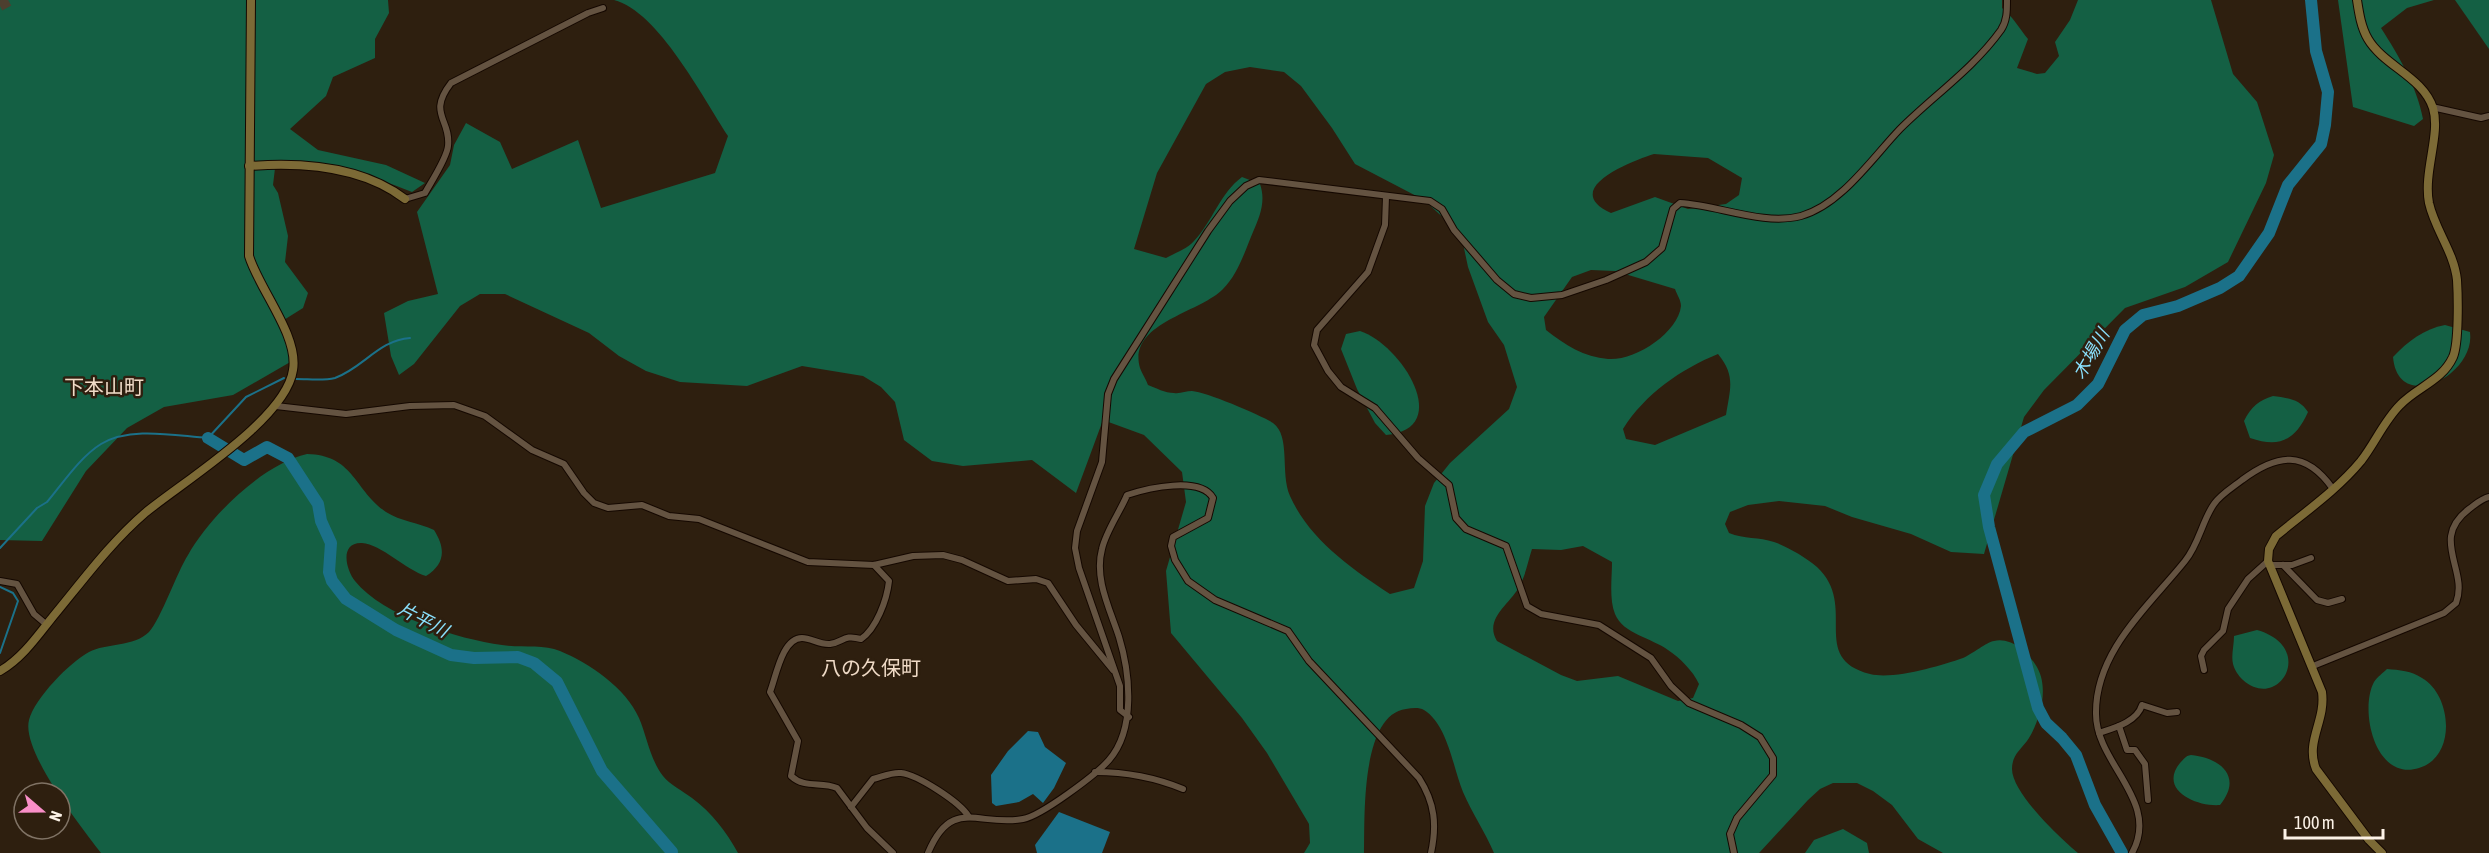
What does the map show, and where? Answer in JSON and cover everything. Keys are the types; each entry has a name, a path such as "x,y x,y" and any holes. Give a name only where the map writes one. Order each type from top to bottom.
{"street":[{"path":"0,671 20,655 47,625 125,532 264,420 285,393 293,370 293,357 289,343 259,284 249,256 251,0"},
{"path":"1129,717 1120,710 1120,686 1079,568 1075,548 1077,531 1102,462 1108,394 1114,379 1208,231 1230,201 1246,186 1267,180 1430,201 1442,209 1461,238 1497,280 1514,294 1531,298 1562,295 1606,280 1654,256 1662,248 1673,209 1680,203 1764,216 1799,216 1809,213 1840,192 1864,171 1899,130 1965,71 2001,30 2007,18 2007,0"},
{"path":"2356,0 2360,19 2369,40 2424,91 2432,107 2435,123 2427,184 2430,205 2454,262 2457,281 2454,356 2444,371 2430,384 2410,394 2397,408 2362,459 2333,489 2276,536 2269,549 2268,563 2313,666 2324,707 2312,743 2312,758 2329,788 2369,840 2382,853"},
{"path":"249,166 288,164 328,169 382,183 405,199 425,193 448,146 440,109 443,93 451,83 588,13 603,8"},
{"path":"2432,107 2481,118 2489,116"},
{"path":"1386,197 1385,225 1368,272 1317,330 1314,345 1328,371 1341,387 1375,408 1418,458 1449,485 1456,518 1466,529 1506,546 1527,606 1541,614 1599,625 1652,658 1671,686 1689,703 1741,725 1760,737 1773,758 1773,775 1737,818 1730,834 1734,853"},
{"path":"276,406 346,414 410,406 454,405 485,416 532,450 564,464 594,503 608,508 642,505 669,516 699,519 808,562 874,565 913,556 951,556 1008,581 1036,579 1048,583 1076,625 1116,673"},
{"path":"2133,852 2140,831 2133,796 2101,741 2096,714 2102,679 2115,648 2187,558 2214,504 2263,465 2287,459 2309,464 2322,473 2333,489"},
{"path":"928,853 938,833 949,821 969,817 1023,819 1048,808 1109,760 1118,746 1129,717 1122,653 1101,583 1102,549 1127,495 1168,487 1197,486 1207,490 1213,498 1208,518 1173,537 1171,546 1175,560 1188,581 1215,600 1288,631 1309,661 1419,778 1435,812 1431,853"},
{"path":"2313,666 2444,613 2456,603 2459,586 2450,546 2451,535 2465,512 2482,498 2489,497"},
{"path":"2204,670 2201,656 2223,631 2228,609 2248,579 2268,563 2292,565 2311,558"},
{"path":"874,565 889,582 888,593 869,634 861,639 844,637 831,644 799,637 793,640 786,648 771,692 798,741 790,771 791,776 798,783 830,785 837,788 893,853"},
{"path":"2283,565 2317,600 2328,603 2342,599"},
{"path":"0,581 17,584 34,614 47,625"},
{"path":"2099,733 2119,726 2140,711 2142,705 2167,712 2177,712"},
{"path":"2119,726 2127,750 2135,750 2145,764 2148,800"},
{"path":"1094,772 1121,772 1183,789"},
{"path":"851,807 873,779 903,773 955,802 964,808 969,817"}],"green space":[{"path":"0,0 388,0 389,13 375,39 375,58 333,77 326,96 290,129 318,150 386,165 425,183 412,192 329,166 276,160 273,185 278,193 288,236 285,262 308,293 303,308 279,323 292,361 233,395 164,407 127,428 86,471 42,541 0,540"},
{"path":"614,0 2002,0 2002,8 2028,39 2017,68 2037,74 2045,73 2059,56 2055,42 2070,20 2078,0 2211,0 2233,74 2257,102 2274,155 2266,183 2228,262 2185,287 2125,308 2044,390 2024,417 1984,554 1951,552 1911,534 1852,517 1825,506 1779,501 1748,505 1730,512 1725,524 1729,533 1774,542 1817,567 1829,582 1834,598 1837,643 1841,656 1852,666 1870,674 1891,675 1916,671 1963,658 1987,644 2000,640 2012,643 2023,650 2040,672 2043,691 2037,721 2012,764 2014,779 2038,814 2078,853 1943,853 1918,839 1892,805 1873,791 1857,783 1833,783 1820,789 1808,800 1759,853 1494,853 1463,792 1449,748 1439,726 1424,710 1415,708 1406,709 1391,716 1380,729 1373,748 1366,794 1364,853 1304,853 1310,843 1309,824 1267,753 1242,718 1171,633 1166,571 1186,502 1182,472 1144,435 1103,420 1076,493 1032,460 963,466 932,461 904,440 895,402 881,387 863,376 802,366 747,386 680,382 646,371 619,356 589,333 505,294 480,294 460,306 414,364 399,375 391,356 384,313 408,301 438,294 417,212 450,165 454,145 466,123 500,142 512,169 578,140 601,208 715,173 728,136 693,79 663,38 631,7","holes":["1250,67 1284,72 1301,86 1355,164 1424,200 1461,234 1468,267 1488,322 1504,345 1517,387 1509,409 1450,463 1434,483 1425,506 1423,561 1414,588 1390,594 1333,552 1308,526 1290,496 1282,437 1273,423 1209,395 1192,391 1171,393 1148,385 1140,368 1139,353 1144,340 1154,330 1212,297 1228,283 1241,262 1260,214 1262,202 1260,184 1242,177 1228,191 1201,233 1188,246 1166,258 1134,249 1157,173 1206,84 1225,72","1654,154 1708,158 1742,178 1739,195 1726,204 1688,209 1655,197 1611,213 1597,204 1593,195 1596,186 1617,169","1591,270 1615,271 1675,289 1681,304 1678,316 1664,335 1654,343 1630,355 1608,359 1583,353 1546,330 1544,317 1572,277","1718,354 1724,362 1730,383 1726,415 1655,445 1626,439 1623,429 1632,416 1665,384 1691,367","1583,546 1612,562 1612,602 1619,621 1631,631 1668,650 1686,665 1699,684 1693,698 1678,701 1618,676 1577,681 1497,641 1494,633 1496,618 1520,585 1532,549 1561,550"]},
{"path":"2338,0 2434,0 2407,8 2381,28 2401,61 2416,95 2423,119 2414,126 2353,107"},
{"path":"2455,0 2489,0 2489,49"},
{"path":"2445,325 2470,332 2469,348 2461,362 2450,374 2436,382 2421,386 2408,384 2398,374 2393,357 2417,336"},
{"path":"1360,331 1376,339 1391,352 1404,368 1414,386 1419,403 1417,418 1406,429 1386,435 1375,423 1357,389 1341,349 1346,334"},
{"path":"2273,396 2301,404 2308,412 2303,422 2292,436 2285,440 2269,442 2250,438 2244,421 2256,405"},
{"path":"307,454 335,460 386,512 434,530 442,556 437,566 426,576 369,544 355,544 350,547 347,552 349,570 355,581 368,594 402,615 422,624 484,642 560,651 606,678 633,707 663,776 712,816 738,853 101,853 72,813 72,781 50,781 43,769 29,734 29,720 32,711 63,672 81,657 96,649 128,643 149,632 159,617 184,563 210,524 256,480 290,460"},
{"path":"2257,630 2275,638 2285,649 2288,662 2286,673 2279,683 2269,688 2256,688 2243,680 2233,664 2234,636"},
{"path":"2387,669 2410,672 2422,678 2432,686 2440,698 2446,725 2445,739 2440,752 2431,762 2419,768 2404,769 2391,764 2381,754 2374,741 2370,725 2370,694 2374,682"},
{"path":"2191,755 2211,760 2225,771 2229,778 2229,786 2227,795 2220,805 2191,800 2177,789 2174,773 2180,763"},
{"path":"1843,829 1867,843 1869,853 1805,853 1814,840"}],"water":[{"path":"1028,731 1038,732 1045,747 1066,763 1054,788 1043,803 1033,794 1019,802 996,806 992,803 991,775 1008,751"},
{"path":"1059,812 1110,832 1102,853 1037,853 1035,845"}],"waterway":[{"name":"木場川","path":"2122,853 2095,805 2076,755 2046,723 2038,708 1989,527 1984,495 1997,464 2024,432 2077,405 2098,384 2125,330 2143,315 2178,306 2220,288 2239,276 2269,233 2288,185 2321,144 2325,125 2328,92 2316,51 2311,0"},
{"path":"296,379 335,378 389,344 410,338"},
{"path":"0,548 37,508 47,502 79,463 101,444 113,438 140,434 208,438 246,397 284,378"},
{"name":"片平川","path":"208,438 244,460 267,447 288,458 318,504 321,521 331,543 329,572 332,581 346,599 396,630 451,655 474,658 518,657 534,663 557,682 602,771 672,852"},
{"path":"0,587 13,593 18,601 0,653"}],"tunnel":[{"path":"0,6 11,0"}],"district":[{"name":"下本山町","path":"104,387"},
{"name":"八の久保町","path":"871,668"}]}
